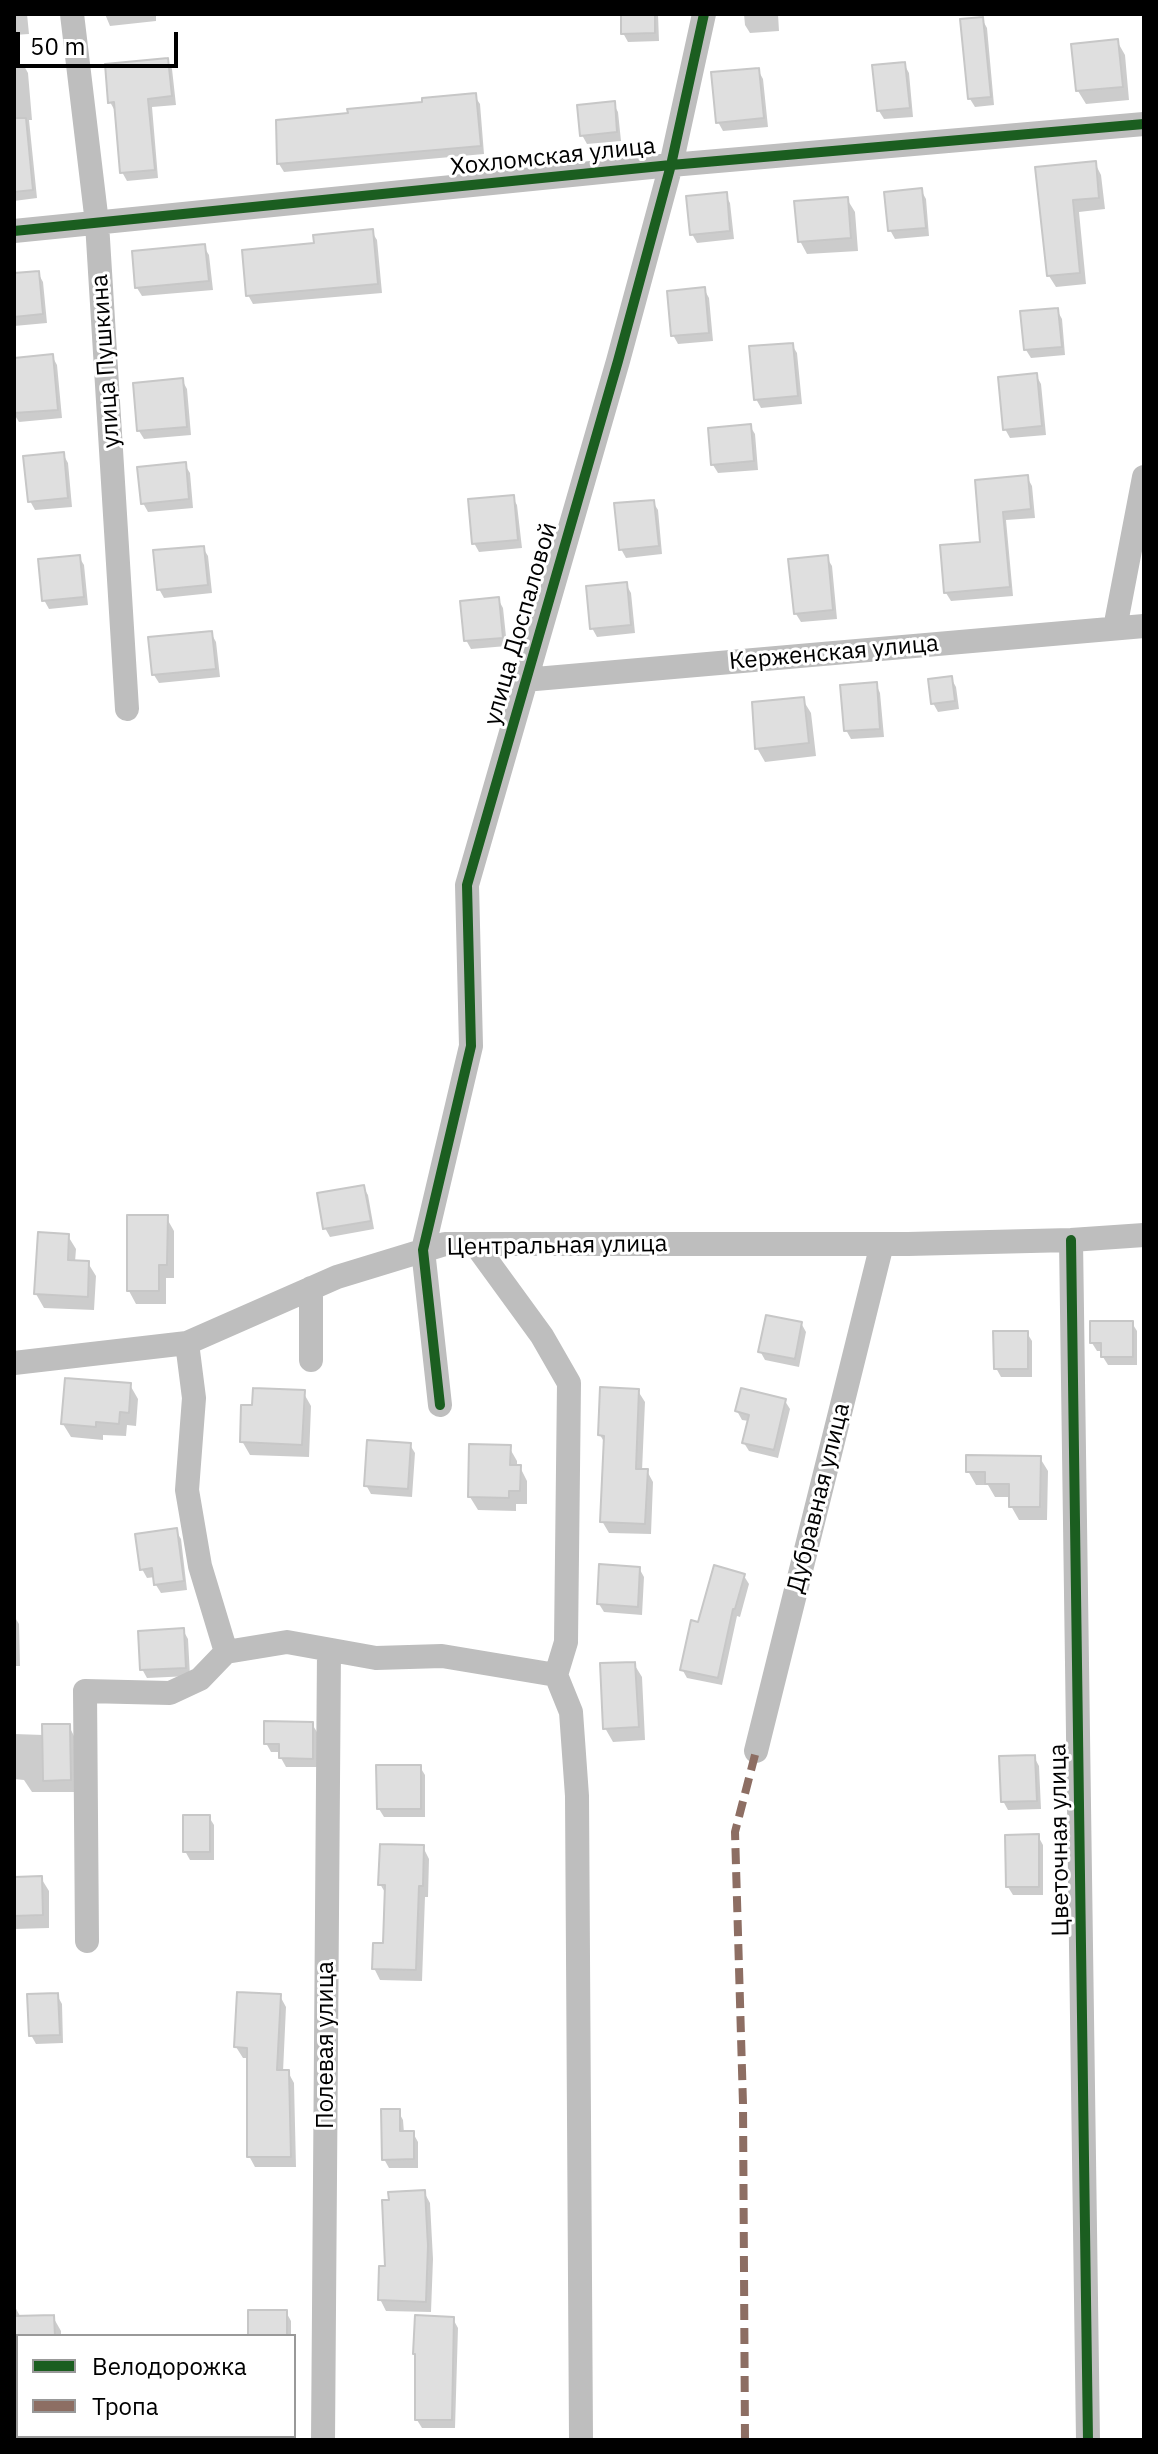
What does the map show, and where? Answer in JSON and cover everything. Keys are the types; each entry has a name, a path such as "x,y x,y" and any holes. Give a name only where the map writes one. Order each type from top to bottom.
{"street":[{"name":"улица Пушкина","path":"72,14 97,223 127,709"},
{"name":"улица Доспаловой","path":"440,1405 423,1250 471,1046 467,885 618,361 671,165 704,14"},
{"name":"Хохломская улица","path":"14,231 671,165 1144,124"},
{"path":"1115,628 1144,477"},
{"name":"Керженская улица","path":"524,680 1144,626"},
{"name":"Центральная улица","path":"14,1363 187,1343 337,1277 445,1244 882,1244 1071,1240 1144,1235"},
{"name":"Цветочная улица","path":"1071,1240 1088,2440"},
{"path":"475,1244 542,1336 569,1383 566,1642 556,1675 571,1712 577,1796 581,2440"},
{"name":"Дубравная улица","path":"756,1751 882,1244"},
{"path":"311,1288 311,1360"},
{"path":"187,1343 194,1398 187,1490 200,1566 226,1652"},
{"path":"87,1941 85,1691 170,1693 200,1679 226,1652 287,1642 376,1658 442,1656 556,1675"},
{"name":"Полевая улица","path":"323,2440 329,1650"}],"building":[{"path":"621,14 655,14 655,33 621,34"},
{"path":"983,17 991,97 968,99 960,19"},
{"path":"1118,39 1123,87 1076,91 1071,44"},
{"path":"168,58 172,96 148,99 155,170 120,173 114,102 108,103 105,64"},
{"path":"905,62 910,108 877,111 872,65"},
{"path":"759,68 764,118 716,123 711,72"},
{"path":"476,93 481,146 277,164 276,120 348,113 347,109"},
{"path":"615,101 617,132 580,136 577,105"},
{"path":"14,118 26,118 33,190 14,192"},
{"path":"1096,161 1099,198 1073,200 1080,273 1047,276 1035,167"},
{"path":"922,188 926,228 888,231 884,192"},
{"path":"727,192 730,231 690,235 686,196"},
{"path":"848,197 851,238 798,242 794,201"},
{"path":"373,229 378,284 246,296 242,250 314,243 313,235"},
{"path":"205,244 209,281 135,288 132,251"},
{"path":"39,271 43,314 14,317 14,273"},
{"path":"705,287 709,333 671,336 667,291"},
{"path":"1058,308 1062,347 1024,350 1020,311"},
{"path":"793,343 798,396 754,400 749,346"},
{"path":"53,354 58,410 14,413 14,358"},
{"path":"1037,373 1042,426 1003,430 998,377"},
{"path":"183,378 187,427 137,431 133,383"},
{"path":"751,424 754,461 711,465 708,428"},
{"path":"64,452 68,498 28,502 23,456"},
{"path":"186,462 189,499 141,504 137,467"},
{"path":"1028,475 1031,509 1003,512 1010,587 944,593 940,545 980,542 975,480"},
{"path":"514,495 518,540 472,544 468,499"},
{"path":"654,500 659,546 619,550 614,503"},
{"path":"204,546 208,585 157,590 153,550"},
{"path":"80,555 84,597 42,601 38,559"},
{"path":"828,555 833,610 794,614 788,559"},
{"path":"627,582 631,625 590,629 586,586"},
{"path":"499,597 503,638 464,641 460,601"},
{"path":"212,631 216,669 152,675 148,637"},
{"path":"952,676 955,701 931,704 928,679"},
{"path":"877,682 880,729 844,731 840,685"},
{"path":"804,697 809,743 755,749 752,702"},
{"path":"364,1185 371,1221 323,1229 317,1193"},
{"path":"127,1215 168,1215 167,1265 159,1265 159,1291 127,1291"},
{"path":"38,1232 69,1234 68,1260 89,1261 88,1297 34,1294"},
{"path":"766,1315 802,1322 795,1359 758,1352"},
{"path":"1090,1321 1133,1321 1133,1357 1101,1357 1101,1343 1090,1343"},
{"path":"993,1331 1028,1331 1028,1369 994,1369"},
{"path":"65,1378 131,1383 129,1413 120,1412 119,1424 96,1422 96,1427 61,1424"},
{"path":"600,1387 639,1389 636,1469 648,1469 645,1524 600,1522 604,1436 598,1435"},
{"path":"253,1388 305,1390 302,1445 240,1442 241,1405 252,1405"},
{"path":"741,1388 786,1399 774,1450 742,1443 749,1415 735,1411"},
{"path":"367,1440 411,1443 408,1489 364,1486"},
{"path":"469,1444 511,1445 510,1465 521,1465 520,1491 509,1491 509,1498 468,1497"},
{"path":"966,1455 1041,1456 1040,1507 1009,1507 1009,1484 985,1484 985,1472 966,1472"},
{"path":"177,1528 184,1581 154,1585 152,1568 140,1570 135,1534"},
{"path":"599,1564 640,1567 638,1607 597,1604"},
{"path":"714,1565 745,1574 733,1609 718,1678 680,1670 691,1620 698,1622"},
{"path":"184,1628 186,1668 140,1670 138,1631"},
{"path":"635,1662 639,1727 603,1729 600,1663"},
{"path":"264,1721 313,1722 313,1759 279,1758 279,1744 264,1744"},
{"path":"42,1724 70,1724 71,1780 43,1781"},
{"path":"1035,1755 1037,1801 1001,1802 999,1756"},
{"path":"376,1765 421,1765 421,1809 377,1809"},
{"path":"183,1815 210,1815 210,1852 183,1852"},
{"path":"1039,1834 1039,1887 1006,1887 1005,1835"},
{"path":"380,1844 424,1845 416,1970 372,1969 373,1943 383,1943 385,1885 378,1885"},
{"path":"42,1876 43,1915 14,1916 14,1877"},
{"path":"237,1992 281,1994 277,2070 289,2070 291,2157 247,2157 247,2048 234,2047"},
{"path":"58,1993 60,2035 29,2036 27,1994"},
{"path":"381,2109 400,2109 400,2131 414,2131 414,2159 382,2160"},
{"path":"425,2190 428,2246 426,2302 378,2300 379,2266 385,2266 382,2200 389,2200 388,2192"},
{"path":"248,2310 287,2310 287,2334 248,2334"},
{"path":"54,2315 55,2334 14,2336 14,2316"},
{"path":"415,2315 454,2317 452,2420 415,2420"}],"marked path":[{"path":"745,2440 743,2104 735,1832 756,1751"}],"cycle path":[{"path":"440,1405 423,1250 471,1046 467,885 618,361 671,165 704,14"},
{"path":"14,231 671,165 1144,124"},
{"path":"1071,1240 1088,2440"}]}
